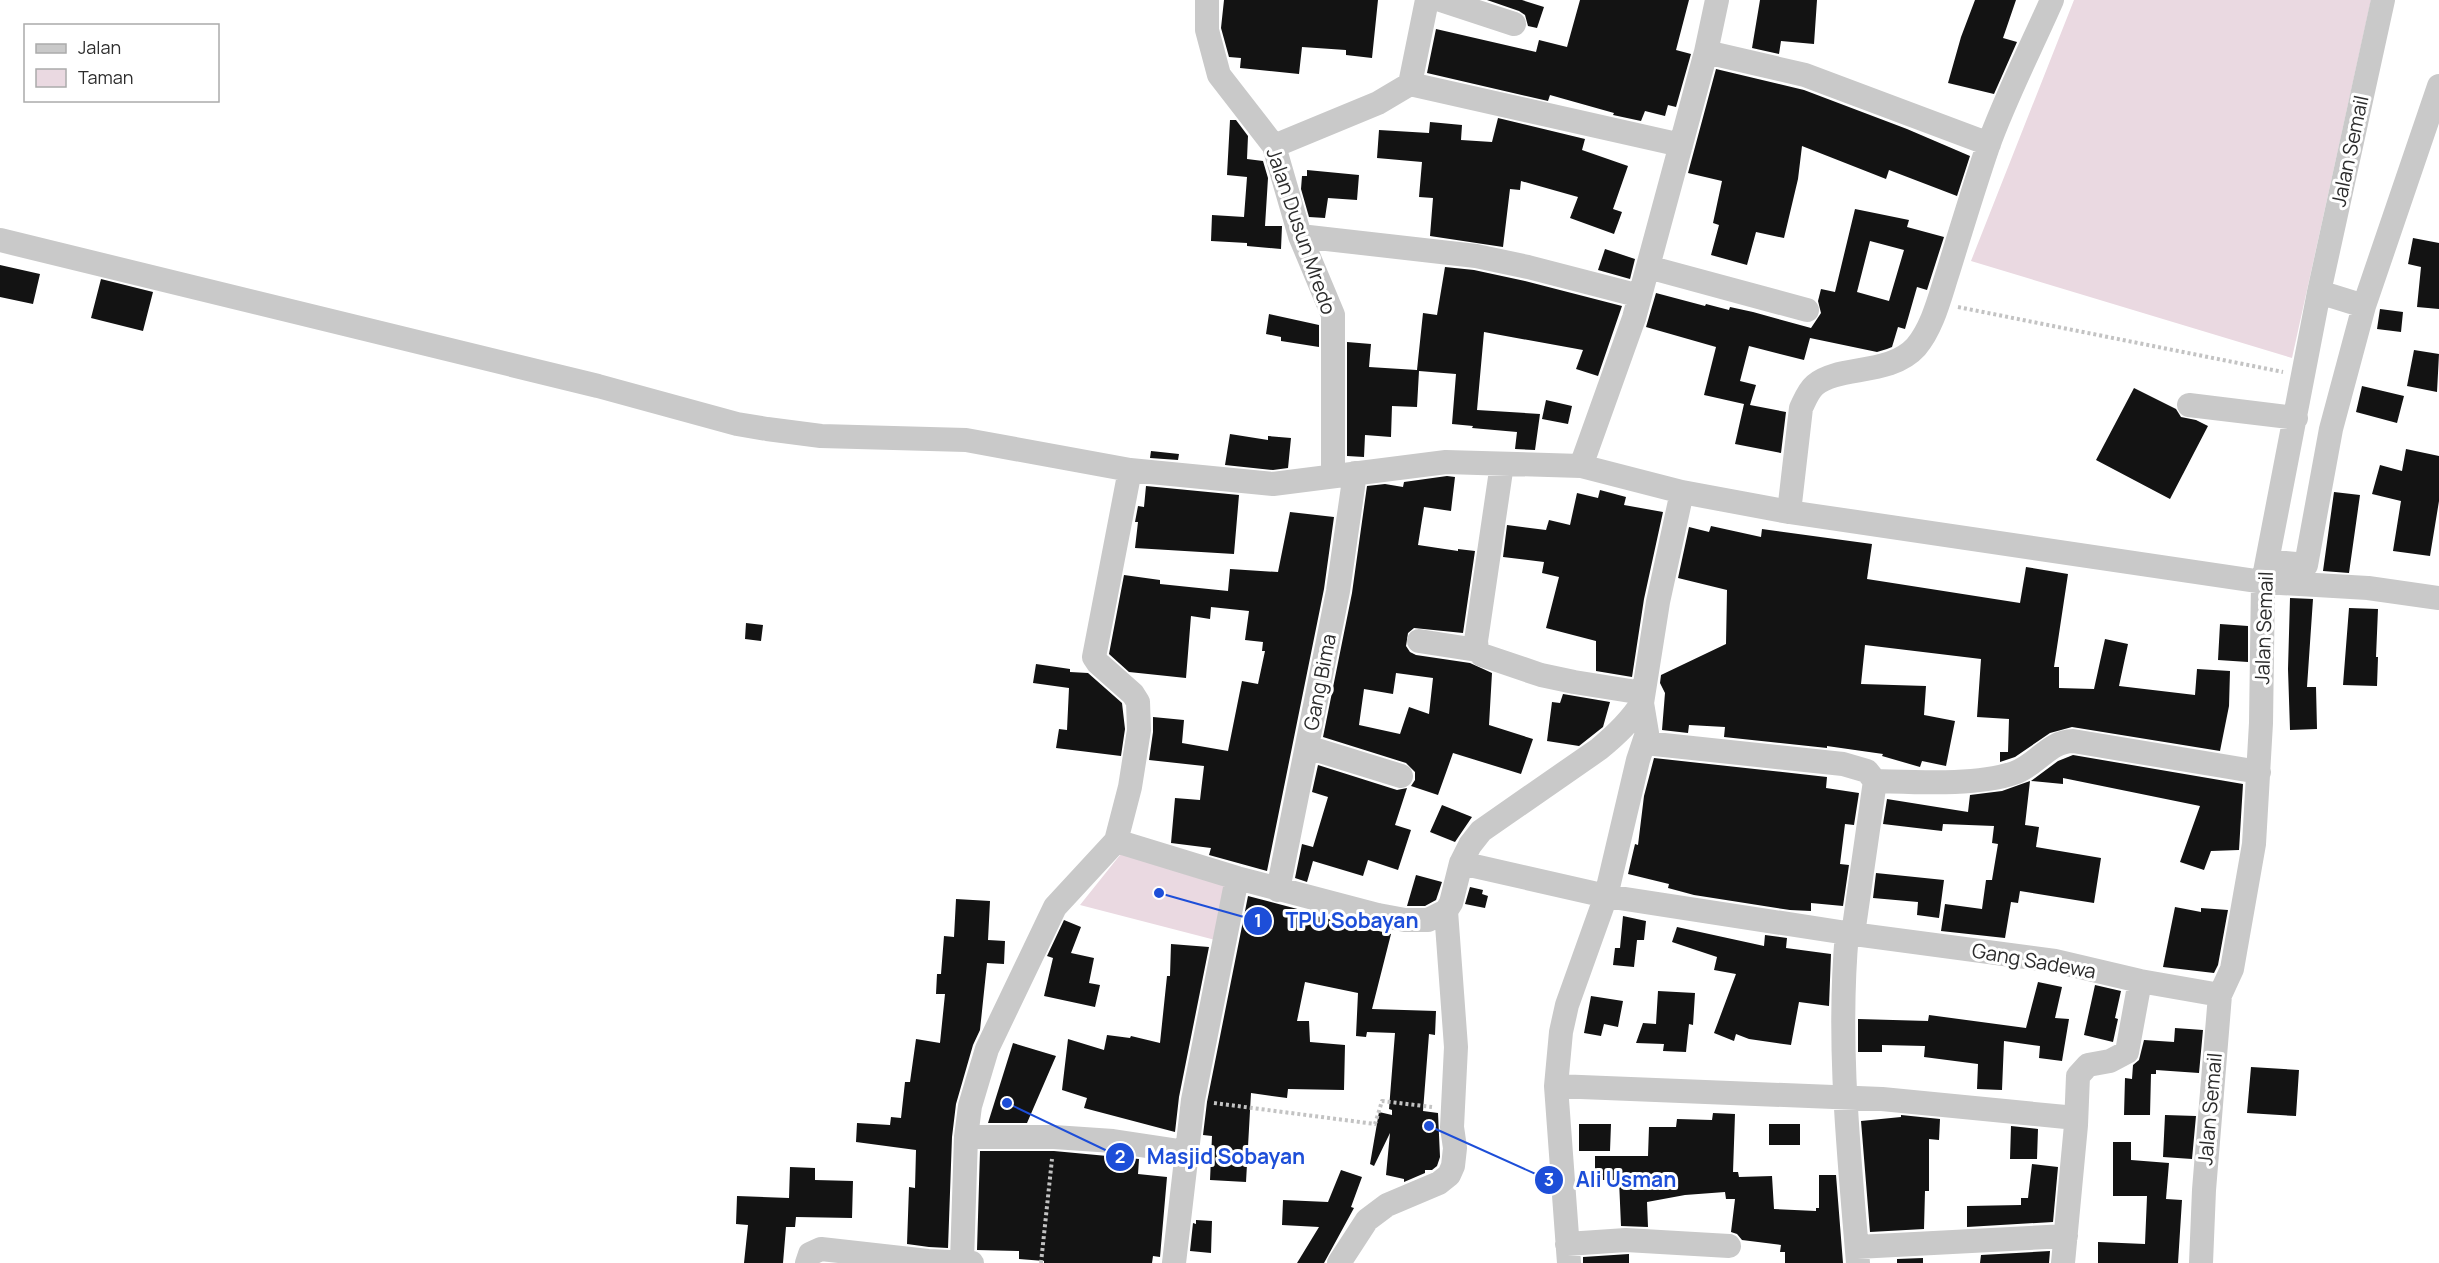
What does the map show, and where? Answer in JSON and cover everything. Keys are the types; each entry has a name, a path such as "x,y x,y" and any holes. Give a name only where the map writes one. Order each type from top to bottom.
{"street":[{"name":"Jalan Dusun Mredo","path":"1207,0 1207,30 1219,75 1274,146 1300,236 1333,315 1344,475"},
{"path":"1410,84 1427,0"},
{"path":"1441,0 1514,24"},
{"path":"1581,466 1640,296 1706,52 1717,0"},
{"path":"1789,512 1801,408 1807,394 1824,379 1900,359 1915,348 1925,333 1938,303 1989,144 2052,0"},
{"name":"Jalan Semail","path":"2201,1263 2204,1190 2220,995 2232,969 2254,844 2259,772 2265,571 2319,292 2383,0"},
{"path":"1706,52 1805,75 1989,144"},
{"path":"1274,146 1378,103 1410,84 1681,145"},
{"path":"2265,571 2306,565 2327,451 2364,306 2439,86"},
{"path":"1300,236 1476,256 1539,269 1640,296"},
{"path":"0,240 598,386 737,424 821,436 966,440 1130,470 1273,484 1446,462 1581,466 1682,492 1789,512 2265,571 2439,598"},
{"path":"1648,267 1807,310"},
{"path":"2319,292 2364,306"},
{"path":"2189,405 2296,418"},
{"path":"2290,445 2327,451"},
{"path":"1477,650 1476,641 1502,464"},
{"path":"807,1263 810,1254 821,1249 928,1261 967,1262 966,1137 970,1106 987,1049 1055,907 1116,841 1130,787 1140,715 1133,694 1098,663 1094,657 1094,651 1130,470"},
{"name":"Gang Bima","path":"1278,890 1338,591 1344,475"},
{"path":"1682,492 1658,602 1638,760 1606,896 1567,1005 1561,1032 1556,1086 1568,1253 1626,1240 1729,1246"},
{"path":"1419,641 1477,650 1482,655 1541,675 1574,682 1644,717 1866,771 1875,781 1976,780 2014,773 2047,754 2054,745 2063,741 2259,772"},
{"path":"1339,1263 1367,1220 1387,1205 1440,1183 1449,1175 1454,1166 1452,1127 1456,1047 1446,911 1455,893 1461,863 1470,845 1481,831 1599,749 1633,718 1644,717"},
{"path":"1307,747 1401,776"},
{"path":"1875,781 1844,976 1845,1098 1857,1255 2066,1236"},
{"path":"1116,841 1278,890 1405,920 1428,920 1446,911"},
{"name":"Gang Sadewa","path":"1461,863 1606,896 1850,934 2055,961 2140,981 2220,995"},
{"path":"1173,1263 1192,1100 1237,878"},
{"path":"2063,1263 2078,1076 2088,1065 2110,1061 2127,1052 2140,981"},
{"path":"1556,1086 1907,1101 2076,1118"},
{"path":"966,1137 1054,1137 1113,1141 1186,1152"}],"path":[{"path":"1938,303 2304,376"},
{"path":"1192,1100 1375,1124 1382,1101 1454,1110"},
{"path":"1041,1263 1054,1137"}],"green space":[{"path":"2074,0 2371,0 2292,358 1971,261"},
{"path":"1124,850 1231,882 1223,942 1080,905"}],"building":[{"path":"1224,0 1378,0 1372,58 1346,55 1346,50 1302,47 1299,74 1240,68 1241,58 1229,57 1221,28"},
{"path":"1487,0 1522,0 1544,7 1537,28 1528,26 1525,15 1519,11"},
{"path":"1580,0 1689,0 1676,50 1691,54 1676,107 1668,105 1665,116 1645,111 1641,121 1613,115 1614,113 1550,95 1548,101 1427,73 1436,29 1536,52 1539,40 1567,47"},
{"path":"1760,0 1817,0 1814,44 1781,41 1779,54 1752,48"},
{"path":"1975,0 2016,0 2003,38 2017,42 1994,94 1948,83 1961,37"},
{"path":"1716,69 1804,90 1907,129 1970,156 1957,196 1889,170 1886,179 1802,146 1798,179 1784,238 1756,232 1747,265 1711,255 1719,225 1713,223 1722,181 1688,173"},
{"path":"1498,118 1585,139 1582,150 1628,166 1613,209 1622,212 1614,234 1570,218 1578,197 1521,181 1520,190 1510,189 1503,247 1430,236 1433,198 1419,197 1422,162 1377,158 1379,130 1429,133 1430,122 1462,125 1461,140 1492,142"},
{"path":"1230,120 1236,120 1248,136 1247,159 1263,161 1268,178 1265,226 1282,226 1281,249 1247,246 1247,243 1211,241 1212,215 1244,217 1247,177 1227,175"},
{"path":"1307,170 1359,175 1357,200 1328,198 1325,218 1309,217 1301,189 1302,176 1307,176"},
{"path":"1855,209 1909,220 1907,227 1944,237 1927,290 1917,287 1905,329 1898,327 1892,347 1877,352 1810,338 1804,360 1749,346 1740,381 1756,385 1750,405 1786,412 1781,453 1735,444 1744,404 1704,395 1716,347 1646,327 1656,293 1705,306 1706,304 1729,310 1730,307 1753,312 1811,328 1821,313 1818,301 1821,289 1835,292","holes":["1870,241 1904,250 1889,301 1857,292"]},
{"path":"2413,238 2439,243 2439,309 2417,307 2421,267 2408,264"},
{"path":"1605,249 1635,259 1630,279 1598,270"},
{"path":"0,265 40,274 33,304 0,297"},
{"path":"1445,267 1474,270 1525,281 1622,306 1598,376 1576,369 1583,350 1484,332 1477,410 1540,414 1535,450 1515,449 1517,432 1452,424 1456,374 1419,371 1417,407 1392,406 1391,437 1365,435 1364,457 1347,456 1347,342 1371,344 1369,367 1417,370 1423,313 1437,315"},
{"path":"101,279 153,292 143,331 91,318"},
{"path":"2380,309 2403,312 2401,332 2377,329"},
{"path":"1269,314 1319,325 1319,347 1281,341 1281,337 1266,334"},
{"path":"2414,350 2439,354 2437,392 2407,386"},
{"path":"2362,386 2404,396 2397,423 2356,412"},
{"path":"2134,388 2176,409 2181,417 2196,420 2208,426 2170,499 2096,460"},
{"path":"1546,400 1572,406 1568,424 1542,419"},
{"path":"1230,434 1268,440 1268,436 1291,438 1288,468 1273,470 1225,465"},
{"path":"2406,449 2439,456 2439,501 2430,556 2393,551 2401,501 2372,494 2380,465 2402,471"},
{"path":"1151,451 1179,454 1178,460 1150,458"},
{"path":"1455,477 1451,511 1424,507 1418,545 1475,551 1463,633 1414,628 1408,633 1406,646 1416,655 1470,663 1492,673 1489,725 1533,739 1521,774 1453,753 1438,795 1411,786 1415,780 1415,772 1406,763 1323,737 1352,593 1367,486 1385,484 1403,487 1404,482","holes":["1396,673 1433,678 1429,714 1409,707 1400,734 1359,725 1364,689 1393,694"]},
{"path":"1146,486 1239,495 1234,554 1135,548 1138,522 1135,522 1138,506 1144,507"},
{"path":"1600,490 1626,497 1624,505 1663,512 1644,599 1632,677 1596,671 1596,641 1546,628 1559,577 1542,573 1544,562 1503,557 1507,525 1546,530 1549,520 1570,525 1577,493 1598,498"},
{"path":"2334,492 2360,495 2349,573 2323,571"},
{"path":"1290,512 1334,517 1324,589 1267,871 1209,855 1211,848 1171,843 1175,798 1200,800 1204,766 1149,760 1153,717 1184,720 1182,743 1228,751 1242,681 1258,684 1265,651 1262,651 1263,642 1245,640 1249,611 1211,607 1210,619 1191,616 1186,678 1129,672 1109,654 1124,575 1160,580 1160,584 1228,591 1230,569 1278,572"},
{"path":"1711,526 1761,537 1762,529 1872,544 1867,579 2020,603 2026,567 2068,574 2054,667 2059,667 2059,688 2094,689 2105,639 2128,644 2119,686 2195,695 2197,669 2230,671 2229,706 2220,751 2072,727 2050,733 2015,757 2000,762 2000,752 2008,752 2009,719 1977,717 1981,659 1865,645 1861,684 1926,686 1924,715 1955,721 1946,766 1922,761 1920,767 1882,756 1883,754 1827,746 1827,748 1724,737 1725,727 1689,725 1688,733 1662,730 1665,693 1660,683 1661,675 1726,644 1727,590 1678,578 1689,527 1709,532"},
{"path":"2290,598 2313,599 2307,687 2316,687 2317,729 2290,730 2288,669"},
{"path":"2349,608 2378,609 2377,686 2343,685"},
{"path":"746,623 763,625 761,641 745,639"},
{"path":"2220,624 2248,626 2248,662 2218,660"},
{"path":"1036,664 1070,669 1070,672 1088,673 1122,703 1125,729 1121,756 1056,748 1059,729 1067,730 1069,688 1033,683"},
{"path":"1563,694 1610,702 1603,727 1579,746 1547,741 1552,702 1560,703"},
{"path":"2073,755 2243,784 2239,850 2211,851 2204,870 2180,862 2200,806 2063,778 2063,784 2031,781 2058,761"},
{"path":"1654,758 1827,777 1826,788 1859,793 1854,825 1845,824 1840,864 1849,865 1843,906 1811,903 1811,911 1790,910 1694,895 1668,888 1669,884 1628,874 1635,844 1638,845 1644,796"},
{"path":"1318,765 1397,790 1407,788 1395,825 1411,830 1398,870 1368,860 1363,876 1313,861 1307,882 1295,878 1302,844 1313,847 1328,797 1312,792"},
{"path":"2030,781 2025,825 2039,827 2036,847 2101,858 2094,903 2020,891 2018,903 2011,902 2005,938 1941,931 1945,904 1982,909 1986,880 1992,880 1998,844 1992,843 1994,826 1943,824 1942,831 1883,824 1887,799 1968,812 1970,795 2002,791"},
{"path":"1442,805 1472,817 1455,842 1430,832"},
{"path":"1876,873 1944,880 1939,918 1917,915 1918,902 1873,898"},
{"path":"1416,875 1442,882 1436,900 1425,906 1407,906"},
{"path":"1470,887 1483,890 1482,894 1488,896 1485,908 1465,904"},
{"path":"1248,896 1305,911 1304,913 1391,934 1372,1009 1436,1011 1435,1035 1429,1034 1423,1111 1438,1113 1440,1157 1437,1166 1432,1170 1425,1170 1425,1173 1404,1182 1404,1179 1386,1175 1390,1133 1374,1166 1370,1164 1379,1112 1392,1115 1392,1110 1389,1109 1395,1033 1367,1032 1366,1037 1356,1036 1358,993 1305,982 1297,1021 1309,1021 1310,1042 1345,1045 1344,1090 1288,1089 1287,1098 1251,1093 1246,1182 1210,1180 1212,1136 1203,1135 1207,1102"},
{"path":"956,899 990,901 988,940 1005,941 1004,964 987,963 980,1030 973,1045 956,1104 952,1137 948,1248 907,1244 909,1187 915,1188 916,1150 856,1142 857,1123 890,1125 891,1117 901,1118 905,1082 910,1082 916,1039 940,1043 945,994 936,994 937,974 941,974 944,936 954,937"},
{"path":"2175,907 2201,912 2201,908 2228,910 2218,965 2214,973 2163,967"},
{"path":"1623,916 1646,921 1644,940 1637,940 1634,967 1613,965 1615,948 1620,948"},
{"path":"1064,920 1081,927 1071,953 1094,958 1089,983 1100,985 1095,1007 1044,996 1053,958 1047,956"},
{"path":"1677,927 1764,946 1765,935 1787,938 1786,948 1831,954 1829,1006 1799,1002 1791,1045 1749,1039 1736,1034 1734,1041 1714,1033 1736,974 1714,970 1717,957 1672,942"},
{"path":"1171,944 1209,947 1179,1097 1175,1132 1084,1108 1087,1098 1062,1090 1068,1039 1104,1050 1107,1035 1130,1038 1131,1036 1160,1043 1167,976 1170,976"},
{"path":"2038,982 2062,987 2055,1018 2069,1019 2062,1061 2039,1058 2040,1046 2004,1041 2002,1090 1977,1089 1978,1064 1924,1057 1925,1046 1882,1045 1882,1052 1858,1052 1858,1019 1928,1021 1929,1015 2026,1028"},
{"path":"2095,985 2121,991 2113,1042 2084,1035"},
{"path":"1658,991 1695,993 1693,1025 1689,1024 1686,1052 1663,1051 1664,1044 1636,1043 1643,1023 1656,1024"},
{"path":"1591,996 1623,1001 1618,1027 1604,1024 1601,1036 1584,1033"},
{"path":"2175,1028 2203,1030 2199,1073 2156,1070 2156,1074 2151,1074 2150,1115 2124,1115 2125,1078 2132,1079 2133,1065 2139,1060 2144,1040 2174,1042"},
{"path":"1013,1043 1056,1056 1027,1123 988,1123"},
{"path":"2251,1067 2299,1070 2296,1116 2247,1113"},
{"path":"1713,1113 1735,1114 1733,1172 1738,1172 1739,1177 1772,1176 1774,1209 1816,1211 1816,1208 1819,1208 1819,1175 1836,1175 1843,1263 1785,1263 1785,1252 1780,1252 1781,1245 1742,1240 1737,1234 1731,1232 1735,1199 1726,1199 1725,1192 1685,1195 1647,1202 1648,1227 1621,1226 1619,1180 1595,1180 1595,1156 1648,1156 1649,1127 1676,1127 1677,1119 1712,1120"},
{"path":"1901,1115 1940,1119 1939,1140 1929,1139 1929,1191 1925,1191 1924,1229 1870,1232 1861,1121 1901,1117"},
{"path":"2165,1115 2196,1116 2192,1159 2163,1157"},
{"path":"1579,1124 1611,1124 1610,1151 1579,1151"},
{"path":"1769,1124 1800,1124 1800,1145 1769,1145"},
{"path":"2011,1126 2038,1129 2037,1159 2010,1159"},
{"path":"2113,1142 2131,1142 2131,1160 2169,1163 2166,1199 2182,1200 2178,1263 2098,1263 2098,1242 2145,1244 2147,1196 2113,1196"},
{"path":"980,1151 1054,1151 1139,1159 1138,1174 1167,1177 1160,1257 1153,1256 1152,1263 1044,1263 1044,1261 1019,1259 1019,1251 977,1250"},
{"path":"2032,1164 2058,1167 2053,1222 1967,1227 1967,1206 2021,1205 2021,1198 2028,1198"},
{"path":"790,1167 815,1168 815,1180 853,1181 852,1218 796,1217 795,1227 786,1227 783,1263 744,1263 748,1225 736,1224 737,1196 789,1198"},
{"path":"1341,1170 1362,1177 1351,1207 1354,1208 1324,1263 1297,1263 1319,1227 1282,1225 1283,1200 1328,1202"},
{"path":"1196,1220 1212,1221 1211,1253 1190,1251 1193,1223 1196,1224"},
{"path":"2050,1251 2049,1263 1980,1263 1981,1255"},
{"path":"1629,1254 1629,1263 1583,1263 1583,1257"},
{"path":"1923,1258 1923,1263 1897,1263 1897,1259"}],"place":[{"name":"TPU Sobayan","path":"1159,893"},
{"name":"Masjid Sobayan","path":"1007,1103"},
{"name":"Ali Usman","path":"1429,1126"}]}
